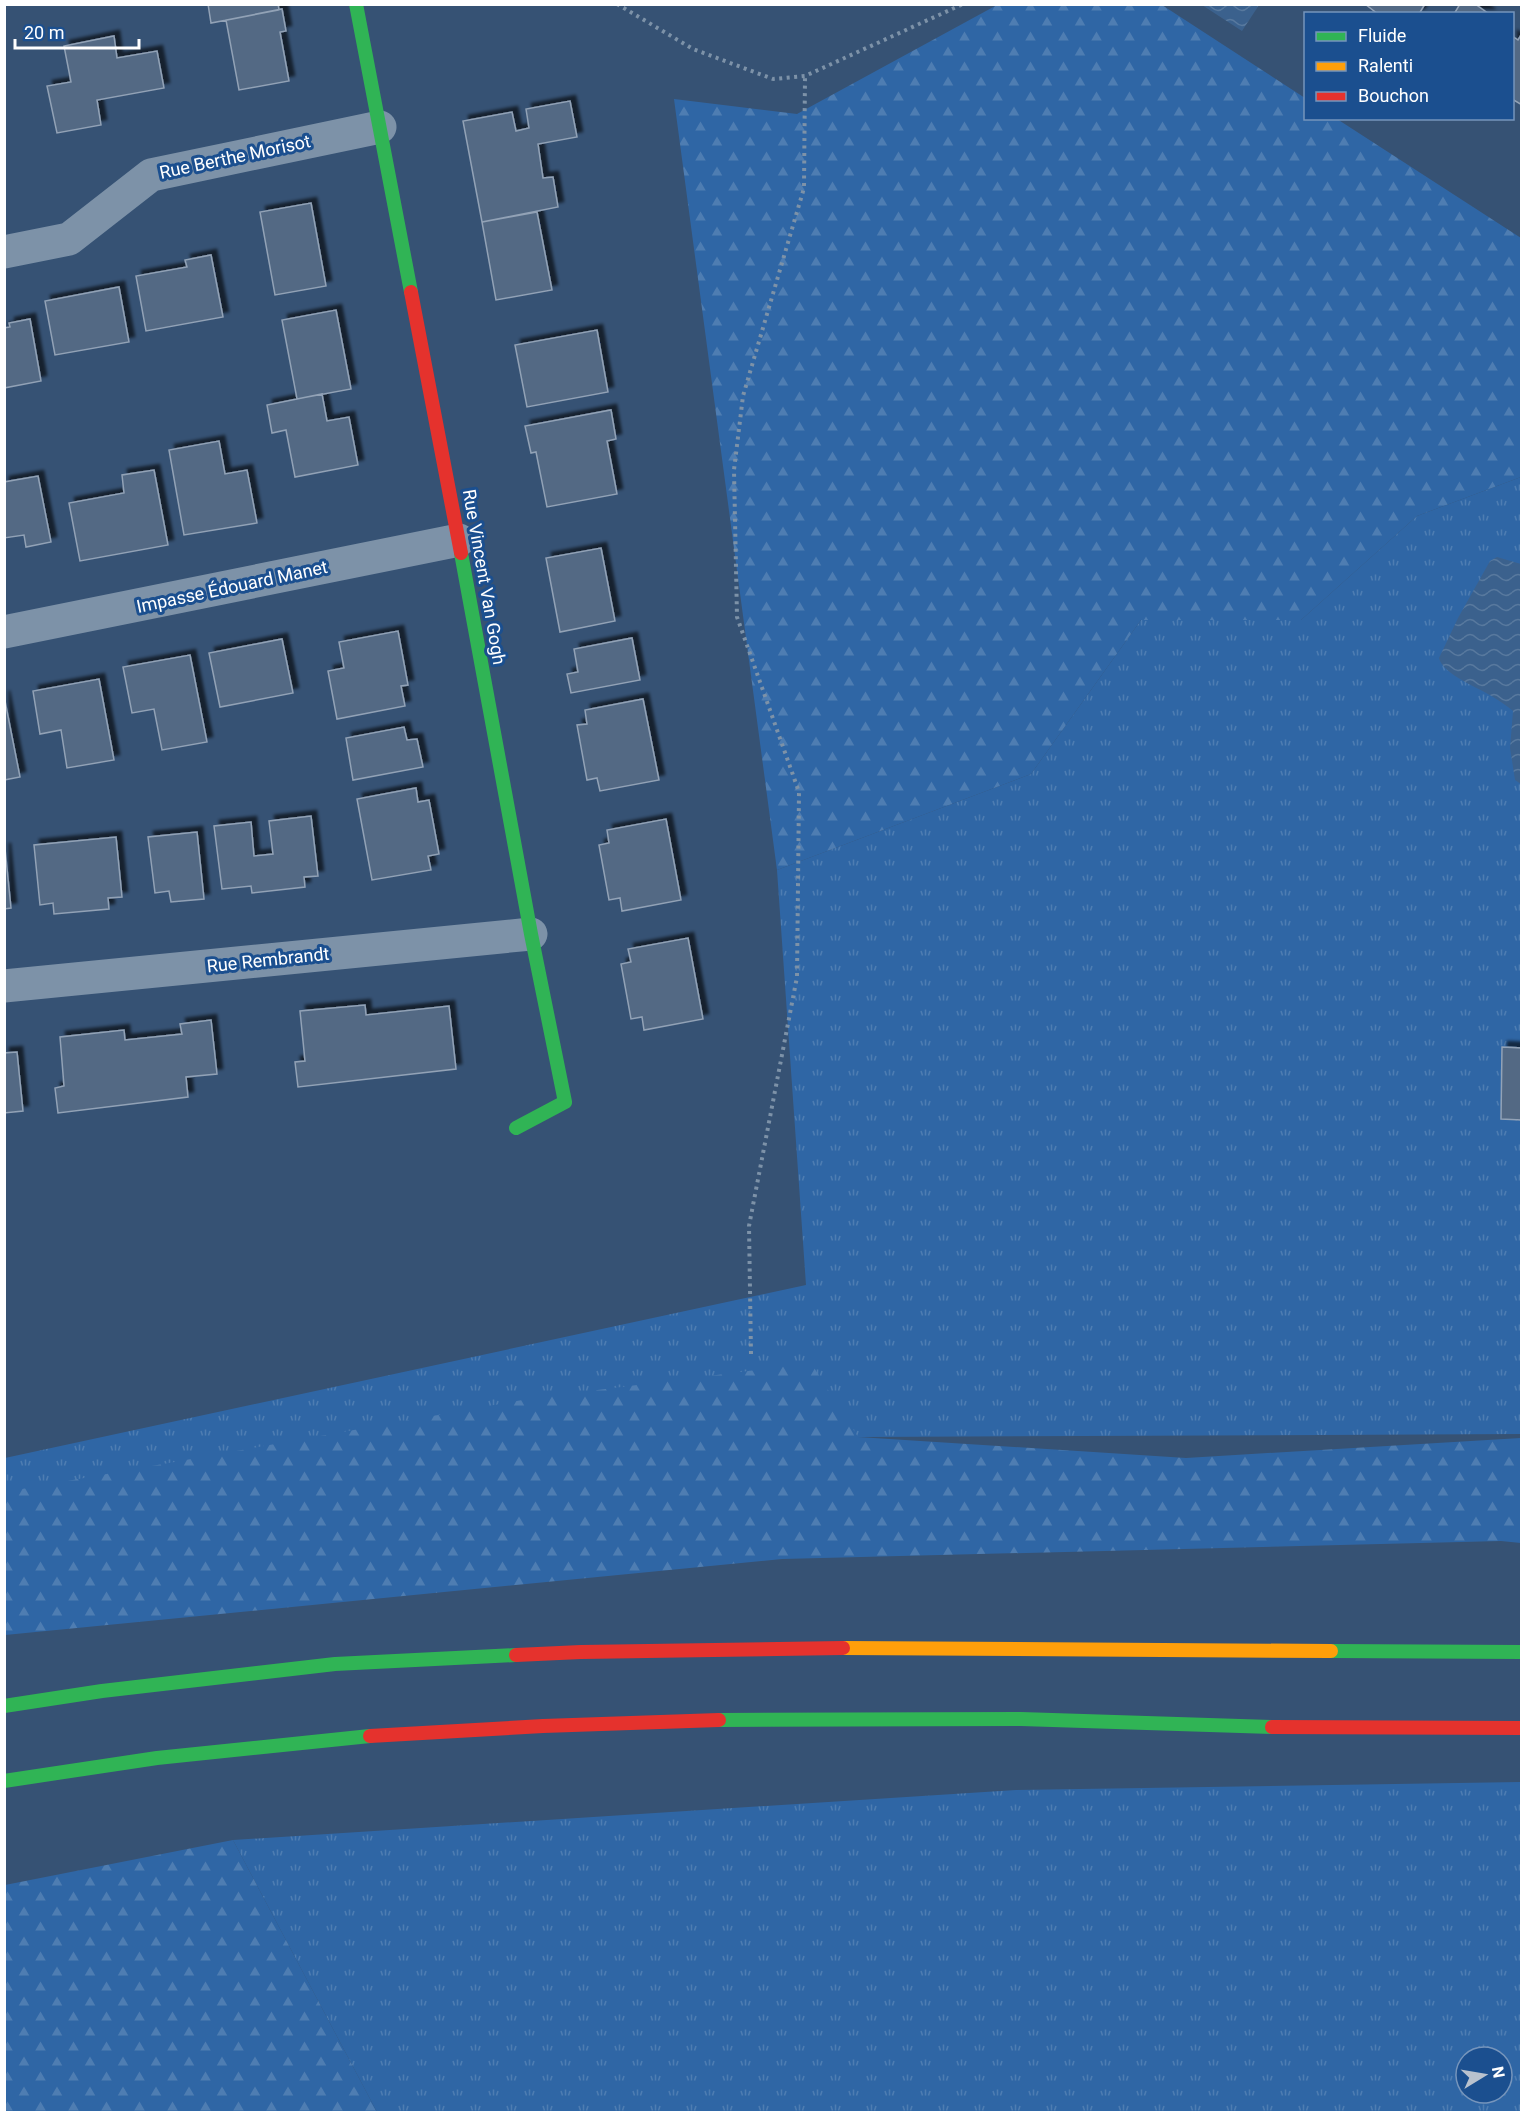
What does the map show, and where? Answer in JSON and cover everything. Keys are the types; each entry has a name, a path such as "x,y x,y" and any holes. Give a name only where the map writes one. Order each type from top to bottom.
{"main road":[{"name":"Rue Vincent Van Gogh","path":"356,4 459,540 531,934 565,1102 516,1128"},
{"path":"4,1706 102,1690 335,1664 581,1652 818,1648 1521,1652"},
{"path":"4,1781 72,1769 199,1752 351,1737 514,1726 727,1719 903,1719 1078,1720 1311,1728 1521,1728"}],"street":[{"name":"Rue Berthe Morisot","path":"4,252 69,239 151,175 380,127"},
{"name":"Impasse Édouard Manet","path":"4,632 459,540"},
{"name":"Rue Rembrandt","path":"4,986 531,934"}],"path":[{"path":"617,4 693,49 773,79 805,76 963,4"},
{"path":"751,1354 749,1226 797,977 799,792 737,617 734,470 743,396 804,188 805,76"}],"green space":[{"path":"997,5 1162,5 1304,97 1304,120 1339,120 1521,238 1521,477 1417,516 1301,620 1141,620 1031,774 777,870 674,99 797,114"},
{"path":"1521,477 1521,1434 858,1437 5,1493 5,1458 806,1285 777,870 1031,774 1141,620 1301,620 1417,516"},
{"path":"811,1363 858,1437 1186,1458 1521,1438 1521,1543 1501,1541 782,1559 5,1635 5,1492 534,1398"},
{"path":"1521,1782 1521,2112 377,2112 233,1840 1016,1790"},
{"path":"233,1840 377,2112 5,2112 5,1885"}],"water":[{"path":"1202,5 1259,5 1242,31"},
{"path":"1497,557 1521,564 1521,784 1515,780 1510,748 1513,711 1447,670 1439,658 1490,561"}],"building":[{"path":"208,4 278,4 279,10 211,23"},
{"path":"1365,4 1425,4 1420,12 1375,12"},
{"path":"1460,4 1475,4 1486,12 1455,12"},
{"path":"282,9 286,31 280,32 289,81 239,90 226,20"},
{"path":"1522,35 1522,105 1514,100 1514,37 1518,40"},
{"path":"114,36 117,58 157,51 164,88 97,100 101,125 57,133 47,86 71,82 64,46"},
{"path":"570,101 577,137 538,144 543,178 553,177 558,207 482,222 463,121 512,112 516,131 529,128 526,109"},
{"path":"311,203 326,286 275,295 260,212"},
{"path":"537,212 552,290 496,300 482,222"},
{"path":"211,255 223,317 146,331 136,276 187,267 185,260"},
{"path":"119,287 129,342 55,355 45,301"},
{"path":"336,310 351,389 297,399 282,320"},
{"path":"30,319 41,381 4,388 4,328 10,327 9,323"},
{"path":"597,330 608,392 527,407 515,345"},
{"path":"322,394 327,421 349,417 358,465 295,477 286,430 272,433 267,405"},
{"path":"611,410 616,439 607,441 617,494 547,507 536,452 531,453 525,426"},
{"path":"219,441 225,474 247,470 257,523 184,535 169,450"},
{"path":"154,470 168,545 80,561 69,503 124,493 122,475"},
{"path":"38,476 51,542 26,547 24,535 4,538 4,482"},
{"path":"601,548 615,621 560,632 546,558"},
{"path":"398,631 408,685 401,686 405,706 337,719 328,671 344,668 339,642"},
{"path":"632,638 640,680 571,693 567,674 578,672 574,649"},
{"path":"282,639 293,693 220,707 209,653"},
{"path":"190,655 207,742 162,750 154,709 132,713 123,667"},
{"path":"99,679 114,760 67,768 61,730 40,734 33,691"},
{"path":"4,696 20,777 4,780"},
{"path":"643,699 659,780 600,791 597,778 587,780 577,725 587,724 585,710"},
{"path":"404,727 407,740 417,739 423,767 353,780 346,738"},
{"path":"416,788 418,802 429,800 439,854 428,856 431,870 372,880 357,799"},
{"path":"311,816 318,876 304,877 305,887 252,893 251,886 222,889 214,826 251,822 254,856 273,854 269,821"},
{"path":"666,819 681,900 622,911 620,898 609,900 599,845 609,843 607,830"},
{"path":"197,832 204,899 171,902 169,891 155,893 148,837"},
{"path":"116,837 122,897 108,898 109,909 54,914 53,903 40,905 34,845"},
{"path":"4,849 11,908 4,909"},
{"path":"688,938 703,1019 644,1030 642,1017 631,1019 621,964 631,962 628,949"},
{"path":"365,1005 366,1015 449,1006 456,1069 298,1087 295,1062 305,1061 300,1011"},
{"path":"211,1020 217,1074 186,1077 188,1097 58,1113 55,1088 64,1086 60,1037 124,1030 125,1040 182,1034 180,1024"},
{"path":"1502,1047 1522,1048 1522,1120 1501,1119"},
{"path":"17,1052 23,1111 4,1113 4,1053"}],"traffic: fast":[{"path":"356,4 411,292"},
{"path":"461,553 531,934 565,1102 516,1128"},
{"path":"1331,1651 1522,1652"},
{"path":"4,1706 102,1691 335,1664 516,1655"},
{"path":"719,1720 1021,1719 1272,1727"},
{"path":"4,1781 157,1758 370,1736"}],"traffic: slow":[{"path":"843,1648 1331,1651"}],"traffic: jam":[{"path":"411,292 461,553"},
{"path":"516,1655 843,1648"},
{"path":"370,1736 543,1726 719,1720"},
{"path":"1272,1727 1522,1728"}]}
